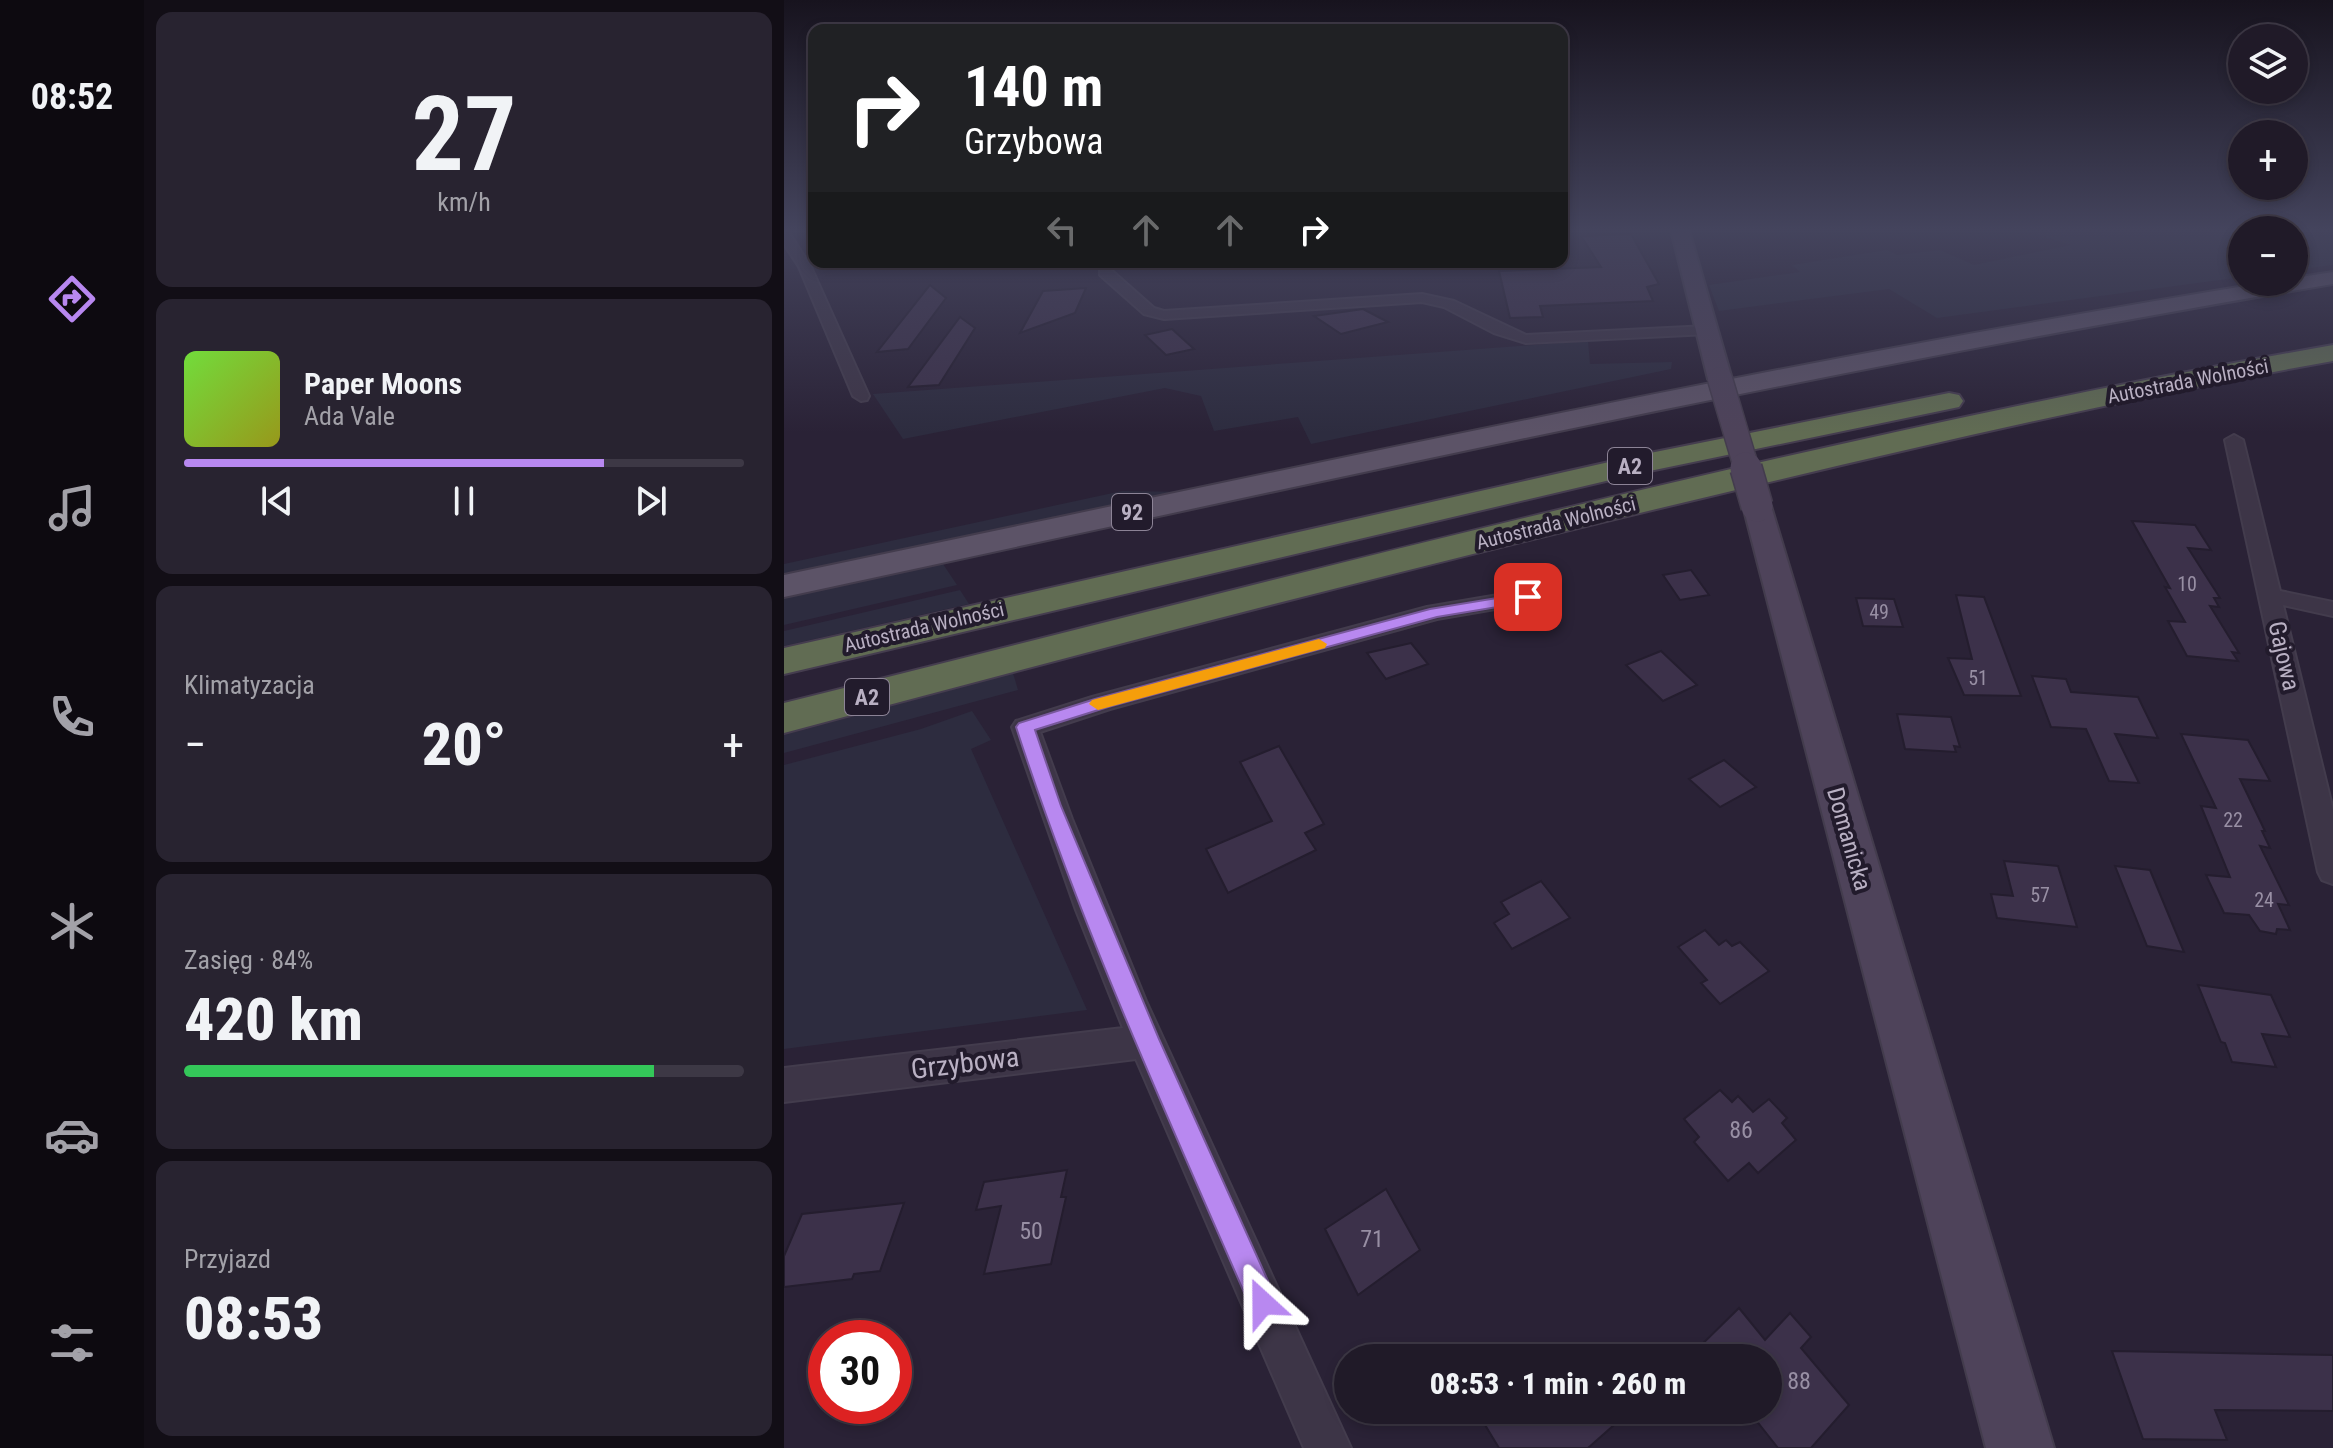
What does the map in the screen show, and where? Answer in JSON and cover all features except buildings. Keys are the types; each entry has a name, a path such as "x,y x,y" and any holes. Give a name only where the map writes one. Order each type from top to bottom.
{"highway":[{"name":"Autostrada Wolności","path":"784,661 1655,461 1989,392 2333,330"},
{"name":"Autostrada Wolności","path":"784,718 1700,488 1997,419 2333,353"}],"main road":[{"name":"92","path":"784,586 1635,406 2219,298"}],"street":[{"path":"818,298 861,396"},
{"path":"1134,298 1149,311 1164,315 1422,298 1447,302 1510,336 1526,339 1708,330"},
{"name":"Domanicka","path":"1699,298 2020,1448"},
{"name":"Gajowa","path":"2234,440 2333,872"},
{"path":"2270,596 2333,609"},
{"path":"1328,1448 1147,1041 1051,806 1025,727 1101,703 1435,612 1528,597"},
{"name":"Grzybowa","path":"784,1085 1147,1041"}],"shaded area":[{"path":"1714,298 1823,298 1719,311"},
{"path":"1903,298 2089,298 1937,318"},
{"path":"1588,341 1590,364 1672,362 1671,369 1311,444 1298,417 1214,431 1201,396 1165,388 903,439 873,394"},
{"path":"1122,491 1193,492 784,577 784,564"},
{"path":"943,564 957,585 784,625 784,597"},
{"path":"960,590 969,604 784,646 784,631"},
{"path":"1013,673 1018,690 784,753 784,735"},
{"path":"972,711 991,740 971,749 1087,1010 784,1049 784,765 921,729"}],"slow traffic":[{"path":"1098,704 1319,644"}],"route":[{"path":"1263,1303 1147,1041 1051,806 1025,727 1101,703 1435,612 1528,597"}]}
